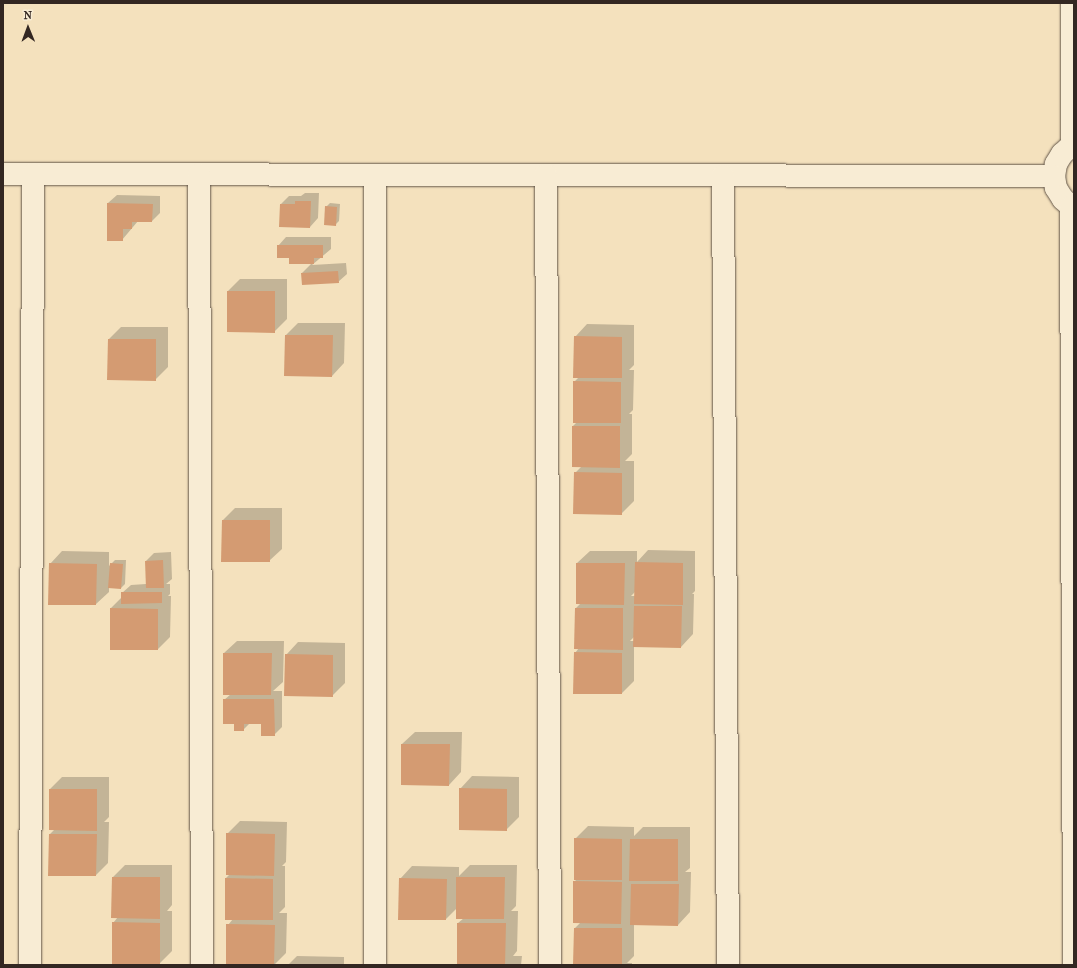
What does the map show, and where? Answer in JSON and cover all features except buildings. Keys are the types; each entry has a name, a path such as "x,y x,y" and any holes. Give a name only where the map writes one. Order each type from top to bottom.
{"street":[{"path":"1072,3 1073,143 1062,154 1056,164 1054,176 1056,188 1063,200 1073,208 1074,965"},
{"path":"3,174 1054,176"},
{"path":"30,965 33,174"},
{"path":"199,174 202,965"},
{"path":"375,175 375,965"},
{"path":"546,175 550,965"},
{"path":"723,176 728,965"}]}
